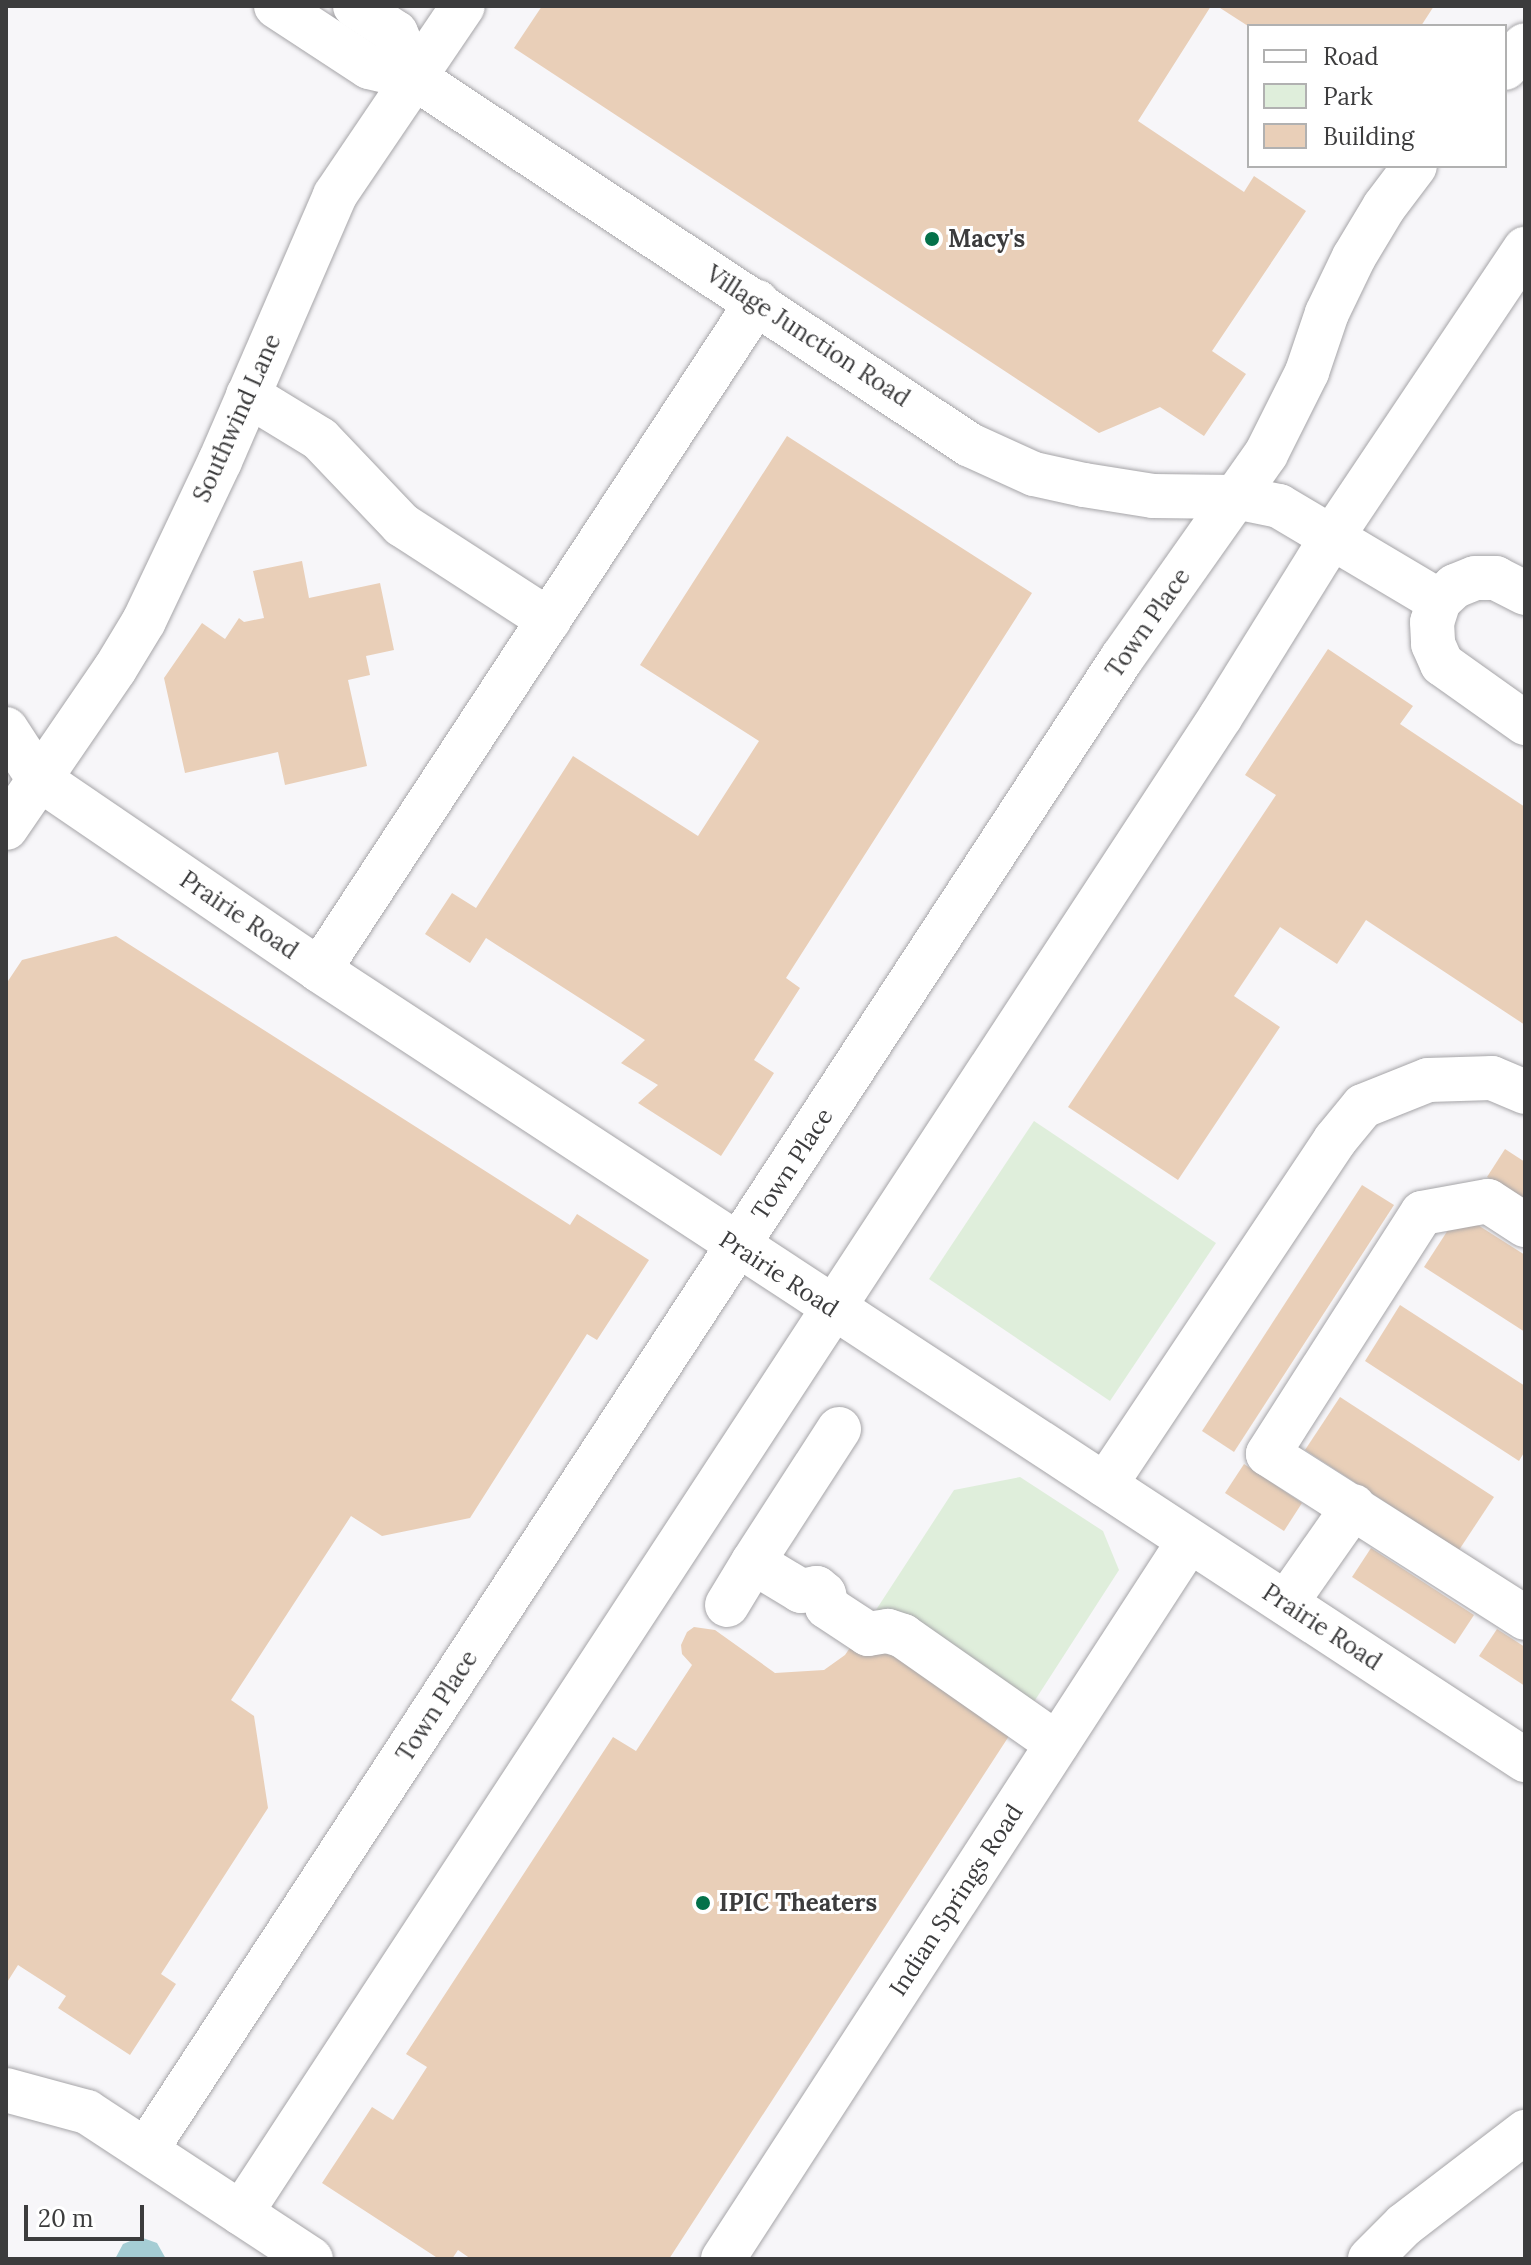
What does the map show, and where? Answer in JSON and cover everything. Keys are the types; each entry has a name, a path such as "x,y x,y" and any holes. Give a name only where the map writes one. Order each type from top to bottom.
{"street":[{"path":"276,6 369,67 415,78"},
{"path":"355,6 396,33 415,78"},
{"name":"Southwind Lane","path":"6,828 22,777 115,669 144,621 248,395 335,195 463,6"},
{"path":"1507,66 1525,45"},
{"name":"Village Junction Road","path":"415,78 970,445 1034,474 1153,496 1235,497 1279,506 1439,601"},
{"name":"Town Place","path":"146,2150 1122,658 1266,454 1307,372 1327,313 1354,257 1414,168"},
{"path":"241,2213 1221,716 1332,537 1525,249"},
{"path":"319,970 757,302"},
{"path":"248,395 320,439 402,525 549,620"},
{"path":"1525,593 1496,578 1475,578 1455,586 1439,601 1432,622 1433,644 1442,664 1525,723"},
{"name":"Prairie Road","path":"6,729 22,777 831,1309 1525,1760"},
{"path":"1105,1485 1335,1140 1363,1106 1428,1080 1492,1078 1525,1092"},
{"path":"1525,1225 1488,1201 1422,1213 1268,1454 1354,1506 1525,1618"},
{"path":"727,1605 839,1429"},
{"path":"1286,1603 1354,1506"},
{"name":"Indian Springs Road","path":"723,2259 1189,1541"},
{"path":"753,1562 868,1634 888,1631 903,1636 1057,1744"},
{"path":"6,2090 87,2112 311,2259"},
{"path":"1370,2259 1404,2225 1525,2132"}],"green space":[{"path":"1034,1121 1216,1243 1110,1401 929,1279"},
{"path":"1020,1477 1103,1531 1119,1570 1030,1708 876,1610 954,1490"}],"water":[{"path":"140,2237 157,2243 166,2259 115,2259 123,2244"}],"building":[{"name":"Macy's","path":"542,6 1211,6 1138,121 1244,192 1254,176 1306,211 1212,351 1246,374 1204,436 1160,407 1099,433 514,48"},
{"path":"1217,6 1434,6 1422,24 1247,25"},
{"path":"787,436 1032,593 786,978 800,988 754,1060 774,1073 721,1156 638,1103 658,1085 621,1063 645,1040 486,938 470,963 425,934 452,893 476,908 573,756 698,836 759,741 640,665"},
{"path":"302,561 309,598 380,583 394,650 366,656 370,675 348,680 367,766 285,785 278,752 185,773 164,678 202,623 225,639 239,618 244,622 264,618 253,571"},
{"path":"1328,649 1413,706 1400,724 1525,807 1525,1025 1366,920 1337,964 1280,927 1234,996 1280,1027 1178,1180 1068,1107 1276,795 1245,775"},
{"path":"116,936 570,1225 577,1214 649,1260 597,1340 587,1334 470,1518 382,1536 351,1516 231,1700 254,1716 268,1808 161,1974 176,1984 130,2055 58,2008 66,1996 18,1965 6,1984 6,984 22,960"},
{"path":"1505,1149 1525,1162 1525,1201 1487,1177"},
{"path":"1362,1185 1394,1205 1234,1452 1202,1431"},
{"path":"1459,1213 1525,1255 1525,1332 1424,1267"},
{"path":"1400,1305 1525,1386 1525,1451 1519,1461 1365,1361"},
{"path":"1340,1397 1494,1497 1459,1550 1305,1450"},
{"path":"1244,1464 1302,1503 1284,1531 1225,1493"},
{"path":"1371,1548 1474,1615 1455,1644 1352,1577"},
{"name":"IPIC Theaters","path":"694,1627 715,1630 775,1673 824,1670 845,1655 858,1636 894,1638 992,1703 982,1719 1009,1736 669,2259 471,2259 458,2250 452,2259 439,2259 322,2183 372,2107 393,2120 427,2067 406,2054 613,1737 636,1751 692,1665 682,1654 681,1645 687,1632"},
{"path":"1497,1629 1525,1647 1525,1686 1479,1656"}],"place":[{"name":"Macy's","path":"932,239"},
{"name":"IPIC Theaters","path":"703,1903"}]}
